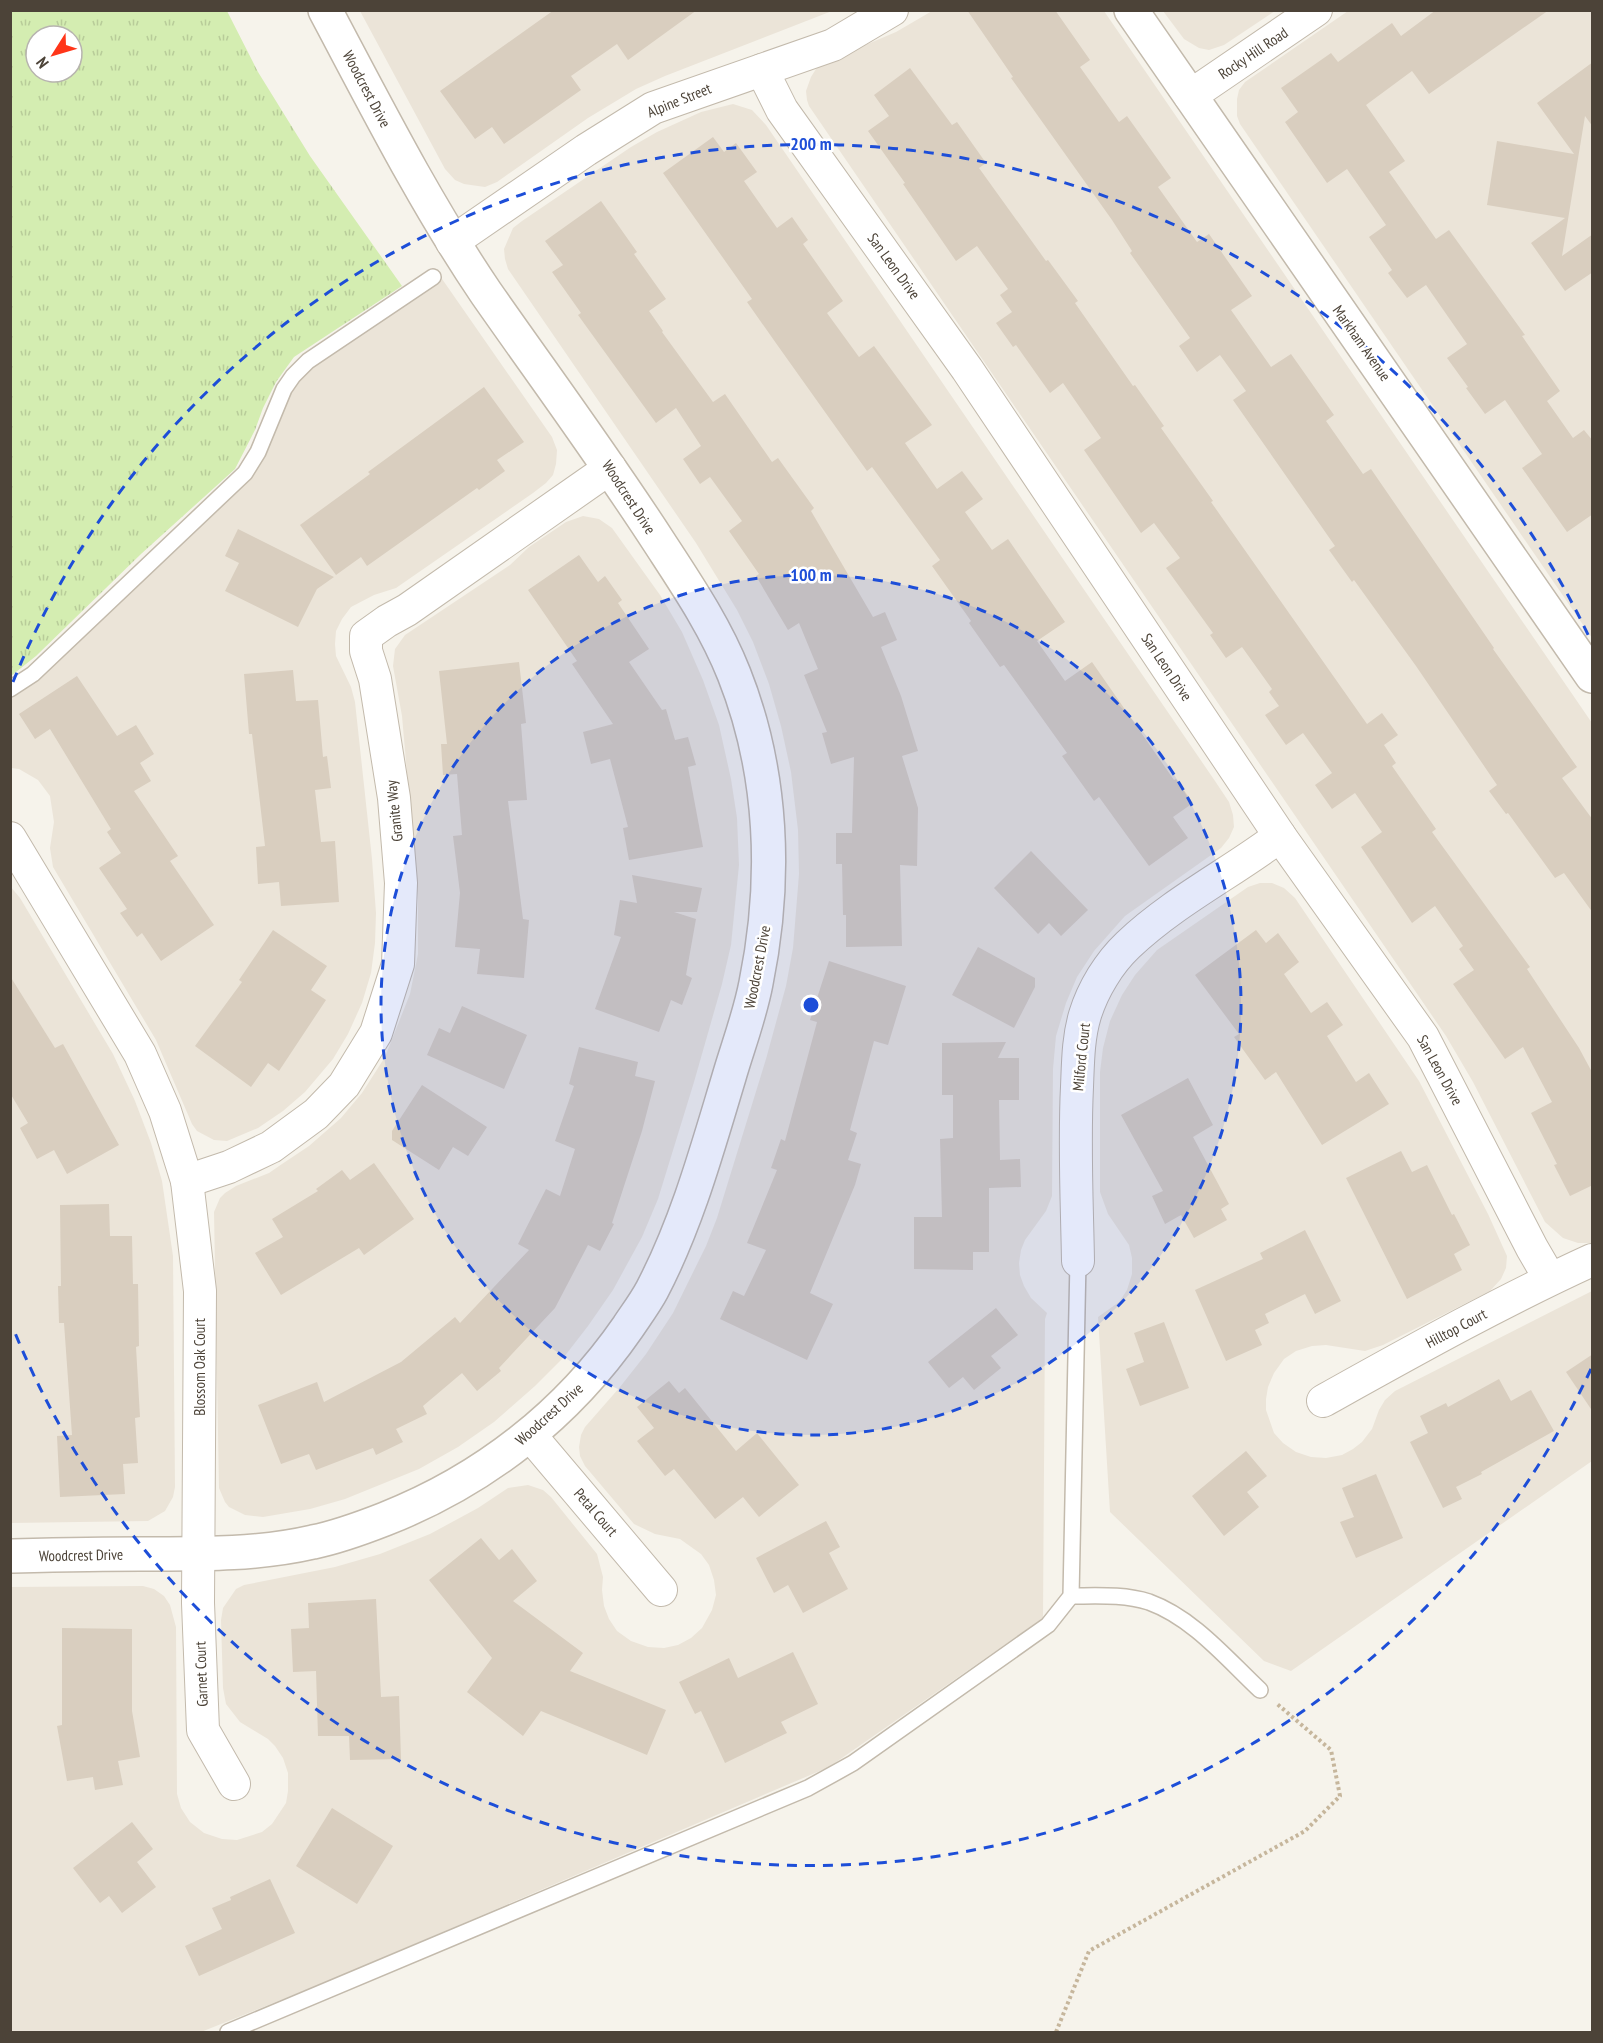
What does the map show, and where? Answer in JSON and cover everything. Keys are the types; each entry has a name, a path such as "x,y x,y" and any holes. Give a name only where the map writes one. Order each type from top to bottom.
{"street":[{"name":"Woodcrest Drive","path":"10,1556 199,1554 261,1550 315,1542 365,1527 455,1487 530,1435 573,1395 613,1348 649,1296 677,1238 698,1180 756,987 767,917 770,852 767,805 756,742 735,676 712,624 610,468 452,242 415,181 325,10"},
{"name":"Alpine Street","path":"452,242 586,150 653,108 833,45 892,10"},
{"name":"Markham Avenue","path":"1131,10 1593,676"},
{"name":"Rocky Hill Road","path":"1190,96 1316,10"},
{"name":"San Leon Drive","path":"762,70 782,110 967,369 1280,836 1423,1037 1550,1279"},
{"name":"Granite Way","path":"186,1181 229,1167 271,1147 316,1114 344,1085 376,1033 398,964 401,883 394,798 375,679 366,651 366,636 407,610 610,468"},
{"name":"Milford Court","path":"1077,1261 1076,1119 1079,1051 1085,1015 1101,978 1126,946 1160,917 1280,836"},
{"name":"Blossom Oak Court","path":"10,838 140,1054 165,1111 186,1181 200,1291 199,1554"},
{"name":"Hilltop Court","path":"1323,1401 1458,1326 1550,1279 1593,1260"},
{"name":"Petal Court","path":"530,1435 661,1590"},
{"name":"Garnet Court","path":"199,1554 198,1603 203,1730 234,1784"}],"lane":[{"path":"10,689 33,674 245,473 258,452 284,388 308,361 434,277"},
{"path":"228,2032 808,1788 853,1763 1048,1624 1071,1596 1077,1261"},
{"path":"1071,1596 1117,1596 1147,1602 1174,1614 1206,1638 1260,1690"}],"path":[{"path":"1056,2032 1089,1951 1305,1831 1340,1796 1331,1750 1260,1690"}],"shaded area":[{"path":"360,11 832,11 636,89 588,118 497,182 485,187 464,184 455,180 445,169"},
{"path":"932,11 1104,11 1592,723 1592,1243 1578,1243 1563,1238 1545,1222 1473,1082 1446,1036 809,106 806,91 816,69 830,60 896,32"},
{"path":"1163,11 1275,11 1224,45 1209,50 1199,48 1184,39"},
{"path":"1348,11 1592,11 1592,638 1240,124 1237,116 1237,99 1239,90 1245,82"},
{"path":"733,104 752,110 766,125 1215,781 1229,802 1233,815 1234,827 1221,848 1125,916 1094,951 1077,977 1056,1036 1053,1069 1052,1196 1046,1211 1025,1240 1019,1263 1024,1286 1031,1298 1047,1313 1045,1319 1043,1618 829,1767 328,1981 201,2032 11,2032 10,1587 143,1586 154,1589 164,1596 170,1605 176,1627 177,1794 181,1808 190,1822 204,1833 222,1839 237,1840 262,1832 272,1824 286,1803 288,1791 288,1773 283,1758 275,1746 268,1739 240,1722 226,1704 223,1688 221,1620 223,1608 236,1589 244,1585 335,1567 380,1554 430,1534 478,1508 508,1488 528,1485 543,1490 551,1497 597,1554 603,1577 604,1606 609,1619 617,1631 631,1641 648,1647 664,1648 678,1645 691,1638 702,1628 712,1610 716,1595 714,1580 709,1565 701,1554 680,1539 655,1534 634,1524 585,1466 579,1447 585,1427 646,1354 673,1313 717,1218 766,1059 786,986 793,948 799,874 798,830 791,772 769,684 753,642 737,610 696,543 508,269 504,249 513,228 631,147 701,112"},
{"path":"440,276 552,437 557,450 556,464 553,475 533,493 396,588 374,595 351,607 342,619 336,631 336,656 351,687 355,702 372,859 376,913 371,973 362,1003 348,1034 333,1059 305,1092 258,1128 227,1141 214,1140 197,1131 192,1124 156,1040 53,867 50,848 54,822 50,796 38,780 19,769 11,768 11,696 218,507 301,375"},
{"path":"583,516 599,519 612,528 660,595 682,632 719,725 737,818 739,865 731,945 694,1082 658,1199 642,1237 613,1290 588,1326 564,1357 494,1422 458,1447 419,1469 345,1499 310,1509 263,1517 245,1515 229,1507 219,1488 214,1212 220,1198 225,1193 236,1186 269,1173 309,1146 341,1118 362,1093 385,1057 410,994 418,954 418,898 402,716 393,666 395,649 405,635 510,565 529,547 566,522"},
{"path":"1260,883 1272,883 1284,888 1295,898 1419,1081 1488,1214 1507,1256 1506,1268 1501,1279 1490,1291 1383,1345 1365,1351 1326,1345 1312,1346 1296,1351 1284,1359 1274,1373 1266,1399 1266,1410 1274,1433 1296,1452 1311,1457 1326,1458 1342,1455 1362,1442 1372,1429 1385,1400 1395,1391 1592,1291 1592,1461 1291,1671 1264,1661 1110,1512 1098,1317 1119,1302 1127,1290 1132,1274 1129,1245 1108,1214 1100,1192 1100,1072 1110,1021 1122,995 1135,975 1157,950 1248,887"},
{"path":"10,886 20,898 113,1054 135,1101 162,1181 173,1256 175,1487 173,1497 165,1511 148,1521 11,1523"}],"green space":[{"path":"11,10 227,11 258,72 310,156 402,286 294,357 276,382 235,469 141,554 36,656 11,676"}],"building":[{"path":"554,10 697,10 628,60 617,44 571,76 581,90 504,144 492,127 475,139 440,91"},
{"path":"967,10 1055,10 1090,60 1080,67 1119,122 1127,116 1171,178 1158,187 1197,242 1209,234 1252,296 1231,310 1271,367 1291,354 1334,415 1326,421 1363,474 1371,469 1493,649 1577,767 1562,778 1593,820 1593,913 1564,873 1555,878 1508,813 1506,814 1489,791 1497,785 1416,666 1354,580 1352,582 1329,550 1335,546 1233,400 1246,391 1220,355 1197,372 1179,346 1190,338 1130,253 1132,251 1112,220 1011,78 1013,77"},
{"path":"1436,10 1549,10 1429,94 1412,71 1366,105 1405,161 1389,172 1436,239 1449,230 1525,335 1522,336 1560,391 1547,401 1573,438 1584,430 1593,441 1593,514 1567,532 1522,468 1542,454 1505,400 1485,414 1447,358 1467,344 1426,285 1407,298 1388,273 1392,270 1369,237 1386,225 1347,169 1327,183 1285,122 1298,112 1281,88 1331,53 1338,62 1392,23 1401,36"},
{"path":"1593,62 1593,127 1585,116 1562,256 1593,234 1593,272 1565,291 1531,243 1565,218 1487,205 1497,141 1574,154 1537,103"},
{"path":"910,68 952,125 957,122 986,163 979,168 1078,301 1075,303 1164,426 1161,428 1213,501 1211,502 1367,724 1382,713 1398,735 1384,745 1396,763 1392,766 1436,829 1432,832 1530,967 1527,969 1579,1048 1593,1074 1593,1185 1570,1196 1554,1165 1557,1164 1531,1113 1552,1102 1523,1047 1505,1059 1453,984 1474,970 1459,949 1463,946 1435,906 1412,923 1361,847 1382,832 1355,793 1332,809 1315,785 1332,773 1303,733 1286,745 1265,715 1279,706 1269,692 1272,689 1242,647 1226,658 1210,635 1213,633 1166,568 1180,558 1154,523 1141,533 1084,450 1101,438 1063,383 1050,393 1016,345 1013,347 996,323 1012,312 1000,295 1008,289 977,246 956,261 868,131 889,116 874,95"},
{"path":"713,137 724,152 736,143 757,172 744,181 777,228 792,217 808,240 803,244 843,301 827,313 859,357 874,346 932,425 905,443 937,489 962,471 983,499 965,512 992,550 1008,539 1065,622 1037,641 1065,681 1092,662 1174,780 1176,779 1193,803 1173,817 1188,838 1149,866 1099,797 1094,801 1062,756 1067,753 1004,665 1000,667 932,566 940,560 872,467 867,471 747,302 752,299 663,173"},
{"path":"601,201 637,252 634,254 666,299 649,311 662,332 713,402 725,394 772,462 778,458 814,508 811,511 873,617 885,612 897,640 881,647 901,696 918,751 902,756 918,808 917,866 900,865 902,946 846,947 842,864 836,864 836,833 852,833 854,757 831,764 822,733 827,732 804,675 818,669 799,623 788,630 756,576 759,574 729,531 742,521 710,477 700,484 683,459 701,446 676,408 656,423 578,315 581,313 552,272 563,265 545,241"},
{"path":"484,387 524,442 497,460 505,471 479,490 477,488 367,566 361,557 336,575 300,525"},
{"path":"238,529 334,577 317,589 298,627 225,591 239,563 225,556"},
{"path":"579,555 598,582 605,576 622,600 618,603 649,649 629,662 662,710 666,709 675,740 688,737 696,765 688,767 703,847 629,860 623,828 628,827 610,759 591,764 583,732 613,724 572,664 577,661 528,590"},
{"path":"519,662 526,723 521,724 527,800 508,801 523,919 529,920 524,978 477,974 480,949 455,947 460,893 453,836 462,835 457,774 443,775 441,744 447,744 439,671"},
{"path":"293,670 296,701 318,700 323,757 327,756 331,788 315,790 321,842 335,841 339,902 281,906 279,882 258,884 256,847 265,846 252,734 249,734 244,674"},
{"path":"77,676 117,736 136,725 154,754 140,763 151,781 134,791 178,856 170,861 214,925 161,961 142,933 137,937 120,913 127,909 99,868 121,853 107,832 111,829 50,729 35,739 19,714"},
{"path":"1031,851 1088,910 1061,936 1049,923 1038,934 994,888"},
{"path":"632,875 702,888 697,912 674,912 696,919 686,975 692,978 682,1005 671,1000 659,1032 595,1009 621,937 614,935 620,900 637,903"},
{"path":"273,930 327,966 311,990 326,1000 279,1071 268,1063 251,1087 195,1046 242,982 239,980"},
{"path":"1256,930 1266,943 1278,933 1299,962 1284,974 1311,1013 1327,1002 1343,1025 1327,1036 1356,1082 1369,1073 1389,1104 1322,1145 1276,1072 1265,1080 1234,1037 1239,1034 1195,975"},
{"path":"978,947 1035,978 1035,987 1014,1028 952,995"},
{"path":"829,961 906,986 888,1045 874,1041 850,1130 857,1133 848,1160 861,1164 855,1185 810,1293 833,1304 807,1360 720,1319 733,1291 744,1296 766,1250 747,1243 777,1170 771,1168 781,1139 785,1141 817,1022 810,1020"},
{"path":"10,976 55,1048 63,1044 119,1145 67,1174 54,1150 37,1159 20,1128 28,1123 10,1093"},
{"path":"462,1006 527,1035 504,1089 427,1055 439,1028 450,1033"},
{"path":"1006,1042 998,1058 1019,1058 1019,1100 999,1100 1000,1160 1020,1159 1021,1187 989,1188 989,1252 973,1252 973,1270 914,1269 914,1217 942,1217 940,1139 953,1138 953,1095 942,1095 942,1043"},
{"path":"579,1047 638,1062 635,1076 655,1081 642,1131 612,1223 614,1224 600,1251 588,1245 555,1308 499,1368 501,1371 477,1391 462,1373 423,1406 427,1414 396,1429 403,1442 376,1455 373,1448 316,1470 309,1454 281,1464 258,1405 317,1382 324,1402 401,1362 455,1317 460,1323 529,1250 518,1244 546,1189 560,1196 575,1149 555,1141 574,1086 569,1084"},
{"path":"1188,1078 1213,1125 1193,1137 1229,1204 1221,1209 1227,1220 1194,1238 1181,1215 1165,1224 1152,1196 1163,1191 1121,1115"},
{"path":"422,1085 487,1127 468,1156 453,1147 439,1170 392,1140 392,1131"},
{"path":"1401,1151 1412,1172 1427,1165 1470,1245 1454,1254 1462,1270 1407,1299 1346,1178"},
{"path":"374,1163 414,1219 364,1255 359,1248 281,1295 255,1253 283,1237 272,1219 318,1191 316,1189 342,1170 350,1180"},
{"path":"109,1204 110,1236 132,1236 133,1284 138,1284 139,1346 136,1347 140,1417 135,1418 138,1463 123,1464 125,1494 60,1497 57,1436 72,1435 64,1323 59,1323 60,1205"},
{"path":"1305,1230 1341,1301 1315,1314 1305,1294 1265,1314 1269,1323 1255,1330 1262,1345 1226,1361 1195,1290 1263,1259 1260,1253"},
{"path":"996,1308 1018,1335 991,1356 1001,1368 974,1390 963,1377 949,1388 928,1362"},
{"path":"1164,1322 1189,1388 1140,1406 1126,1369 1144,1362 1134,1333"},
{"path":"1593,1354 1593,1412 1566,1372"},
{"path":"1499,1379 1511,1401 1531,1390 1554,1431 1456,1487 1462,1499 1443,1508 1410,1442 1428,1433 1420,1416 1446,1403 1448,1407"},
{"path":"669,1381 679,1393 685,1388 736,1451 757,1433 799,1485 759,1517 743,1497 715,1519 674,1469 665,1476 637,1441 654,1428 637,1407"},
{"path":"1246,1451 1267,1476 1247,1492 1259,1507 1224,1536 1192,1496"},
{"path":"1376,1474 1403,1538 1356,1558 1340,1522 1354,1517 1342,1488"},
{"path":"826,1521 840,1547 829,1553 848,1589 803,1613 788,1585 774,1593 756,1558"},
{"path":"481,1538 499,1560 512,1549 537,1581 513,1601 583,1653 570,1671 666,1710 647,1755 541,1711 523,1736 467,1692 492,1658 429,1580"},
{"path":"376,1599 381,1697 399,1696 401,1759 350,1760 349,1736 318,1736 316,1671 293,1672 291,1629 309,1628 308,1603"},
{"path":"62,1628 132,1629 132,1711 140,1757 118,1761 123,1785 95,1790 93,1777 67,1781 57,1726 62,1725"},
{"path":"793,1652 818,1704 781,1722 787,1733 725,1763 701,1711 695,1714 679,1682 729,1658 738,1678"},
{"path":"332,1808 393,1846 357,1904 296,1866"},
{"path":"132,1822 153,1849 137,1862 156,1887 122,1913 109,1896 100,1903 73,1868"},
{"path":"270,1879 295,1933 199,1976 185,1946 222,1929 212,1908"}]}
